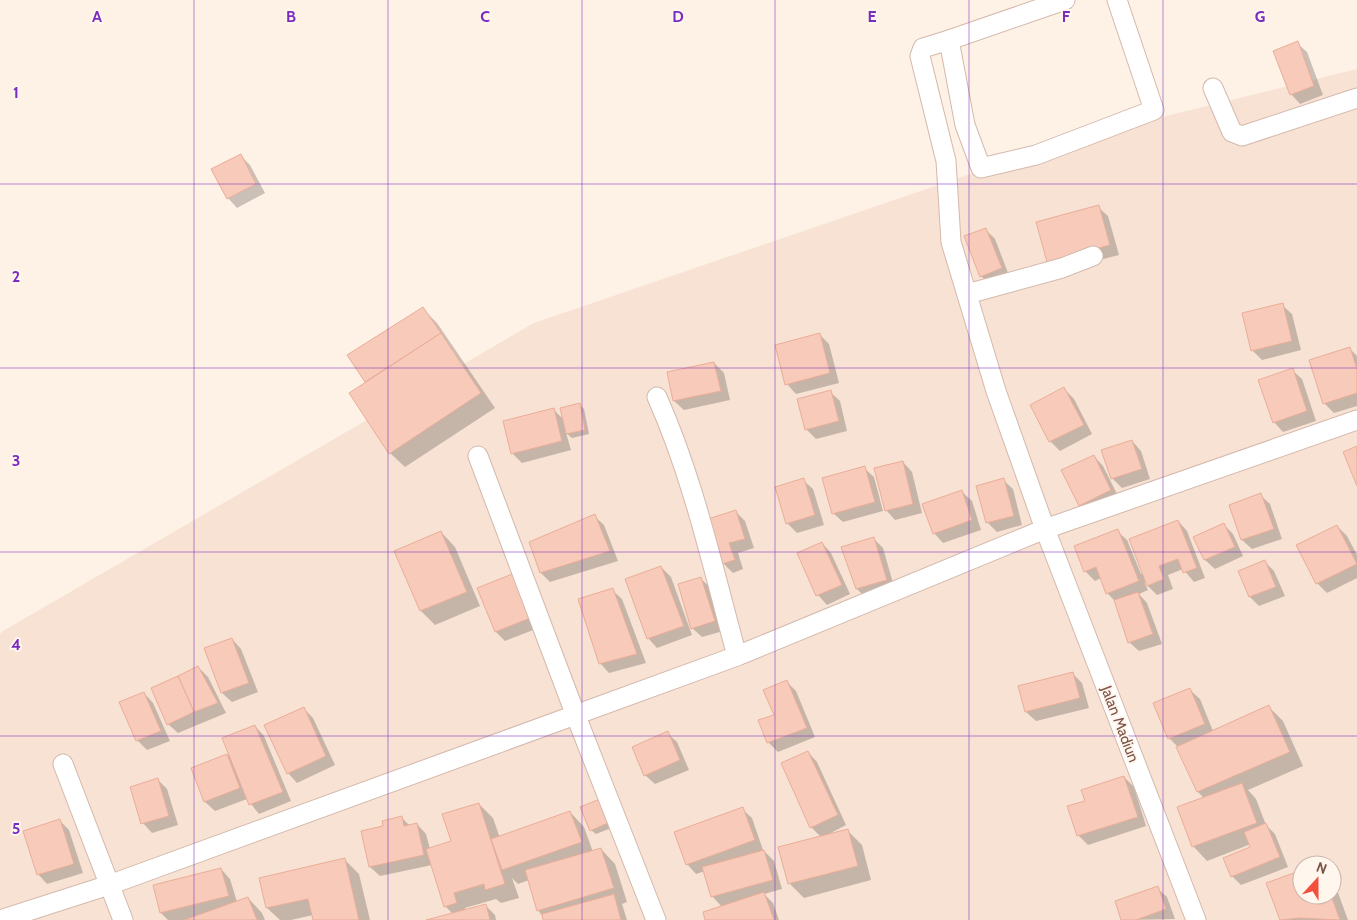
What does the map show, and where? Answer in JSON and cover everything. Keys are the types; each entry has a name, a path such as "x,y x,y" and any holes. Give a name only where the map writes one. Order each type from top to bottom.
{"street":[{"path":"1065,0 949,40 966,125 981,168 1036,155 1154,110 1117,0"},
{"name":"Jalan Madiun","path":"949,40 923,48 920,56 946,161 951,242 996,391 1045,528 1196,920"},
{"path":"1213,88 1232,132 1242,136 1357,98"},
{"path":"967,294 1062,268 1093,256"},
{"path":"657,397 676,438 690,478 737,656"},
{"path":"0,920 109,885 576,716 737,656 1045,528 1357,420"},
{"path":"478,456 576,716 656,920"},
{"path":"63,764 122,920"}],"shaded area":[{"path":"1357,69 1357,920 0,920 0,634 534,323 1073,139"}],"building":[{"path":"1298,41 1314,86 1290,95 1273,51"},
{"path":"241,154 256,184 227,199 211,169"},
{"path":"1099,205 1110,245 1047,262 1036,222"},
{"path":"986,228 1002,268 980,277 964,236"},
{"path":"1283,303 1292,341 1251,351 1242,313"},
{"path":"423,307 441,333 365,382 347,355"},
{"path":"441,333 481,393 389,454 349,393"},
{"path":"820,333 830,373 785,385 775,345"},
{"path":"1350,347 1357,369 1357,393 1323,404 1309,360"},
{"path":"714,362 721,391 673,401 667,372"},
{"path":"1293,368 1307,411 1273,423 1258,380"},
{"path":"1064,387 1084,425 1049,442 1030,405"},
{"path":"831,390 839,421 805,430 797,399"},
{"path":"580,403 585,430 566,434 560,408"},
{"path":"554,408 562,441 511,454 503,421"},
{"path":"1132,440 1142,469 1111,479 1101,450"},
{"path":"1357,446 1357,486 1343,452"},
{"path":"1094,455 1111,490 1079,506 1061,470"},
{"path":"903,461 913,504 885,511 874,468"},
{"path":"865,466 875,502 832,514 822,478"},
{"path":"804,478 815,515 786,524 775,487"},
{"path":"1004,478 1014,516 986,523 976,486"},
{"path":"962,490 972,520 933,534 922,504"},
{"path":"1261,493 1274,529 1241,540 1229,505"},
{"path":"736,510 745,539 729,543 735,560 722,564 708,519"},
{"path":"595,514 610,551 540,573 529,542"},
{"path":"1178,520 1197,568 1183,573 1178,559 1159,566 1164,579 1147,586 1129,539"},
{"path":"1224,523 1235,547 1204,560 1193,537"},
{"path":"1337,525 1357,564 1316,584 1296,545"},
{"path":"1118,529 1139,581 1106,594 1096,567 1084,572 1074,546"},
{"path":"441,531 467,592 420,611 394,551"},
{"path":"874,537 887,580 856,589 841,547"},
{"path":"822,542 842,585 816,596 797,553"},
{"path":"1265,560 1276,587 1249,597 1238,571"},
{"path":"661,566 684,626 647,639 625,579"},
{"path":"515,573 533,617 495,632 477,588"},
{"path":"701,577 715,621 691,629 678,584"},
{"path":"613,588 637,654 599,664 578,599"},
{"path":"1138,592 1153,634 1128,643 1114,600"},
{"path":"232,638 249,683 221,693 204,648"},
{"path":"198,666 218,703 194,712 178,676"},
{"path":"1073,672 1080,698 1025,712 1018,686"},
{"path":"178,676 194,712 167,725 151,688"},
{"path":"787,680 807,728 767,743 758,720 774,715 763,690"},
{"path":"1190,688 1205,724 1168,739 1153,703"},
{"path":"144,692 161,731 136,741 119,702"},
{"path":"1269,705 1290,752 1197,792 1176,747"},
{"path":"304,707 326,756 287,774 264,725"},
{"path":"255,725 283,792 249,805 222,738"},
{"path":"668,731 680,760 644,776 632,747"},
{"path":"808,751 838,815 810,828 781,763"},
{"path":"227,754 240,788 204,802 191,768"},
{"path":"1124,776 1138,817 1077,836 1067,806 1085,801 1081,790"},
{"path":"158,778 169,816 141,824 130,787"},
{"path":"1242,783 1257,823 1192,847 1177,807"},
{"path":"600,799 610,822 590,831 580,807"},
{"path":"479,803 505,884 485,890 484,884 454,893 457,903 444,907 426,849 451,841 442,814"},
{"path":"743,807 755,840 686,865 674,832"},
{"path":"570,811 582,842 502,870 491,839"},
{"path":"402,816 404,826 417,823 424,855 369,867 361,831 383,826 382,821"},
{"path":"60,819 74,864 37,875 23,831"},
{"path":"1266,823 1280,857 1231,877 1223,858 1250,847 1244,832"},
{"path":"848,829 858,866 788,884 778,847"},
{"path":"601,848 614,888 537,911 525,870"},
{"path":"764,850 773,880 711,897 702,867"},
{"path":"345,858 359,920 313,920 308,899 266,908 259,878"},
{"path":"221,868 229,896 160,913 153,885"},
{"path":"1292,874 1292,905 1335,905 1340,920 1300,918 1280,920 1266,883"},
{"path":"1158,886 1166,909 1136,920 1121,920 1115,901"},
{"path":"764,892 774,920 705,920 703,912"},
{"path":"614,894 621,920 543,920 542,914"},
{"path":"248,897 257,920 184,920"},
{"path":"486,904 490,920 426,920"}]}
